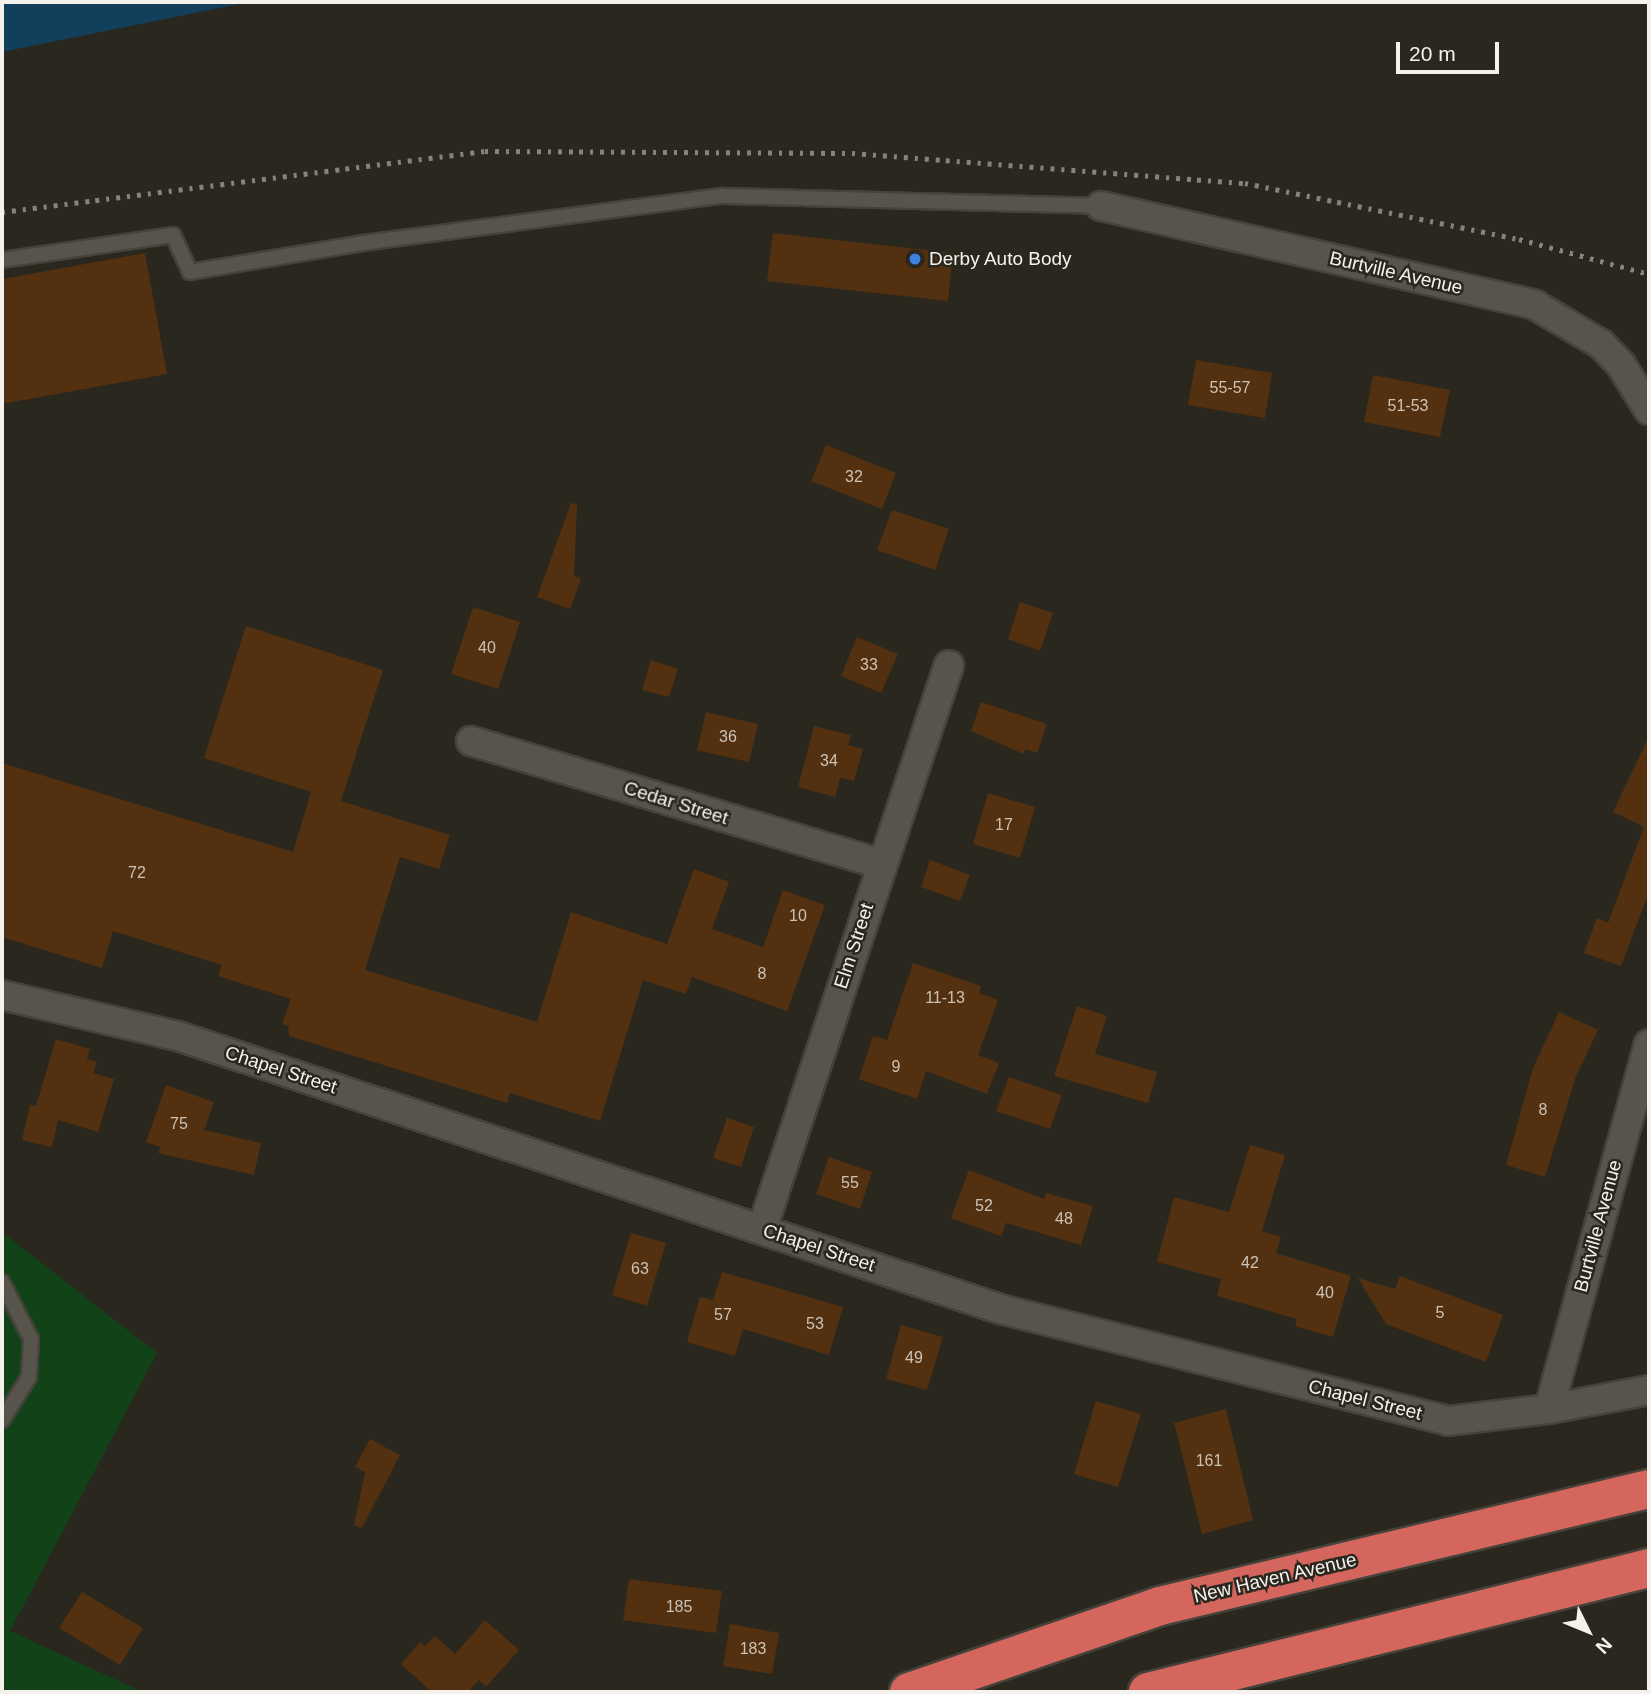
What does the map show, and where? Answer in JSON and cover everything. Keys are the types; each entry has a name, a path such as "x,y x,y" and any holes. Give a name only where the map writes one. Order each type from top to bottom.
{"highway":[{"name":"New Haven Avenue","path":"908,1692 1160,1606 1649,1489"},
{"path":"1148,1692 1649,1568"}],"street":[{"name":"Burtville Avenue","path":"1101,206 1535,305 1601,344 1621,365 1649,410"},
{"name":"Elm Street","path":"762,1229 880,864 949,664"},
{"name":"Cedar Street","path":"471,741 880,864"},
{"name":"Chapel Street","path":"2,995 181,1037 1000,1309 1448,1421 1549,1409 1649,1390"},
{"name":"Burtville Avenue","path":"1549,1409 1644,1073 1649,1044"}],"lane":[{"path":"2,260 173,235 190,272 363,243 722,196 1101,206"},
{"path":"2,1282 31,1339 29,1377 2,1420"}],"green space":[{"path":"2,1232 157,1353 10,1631 143,1692 2,1692"}],"water":[{"path":"2,2 249,2 2,52"}],"building":[{"path":"773,233 953,253 948,301 767,281"},
{"path":"145,253 167,374 2,404 2,279"},
{"path":"1196,360 1272,373 1265,418 1188,405"},
{"path":"1373,375 1450,390 1440,437 1364,422"},
{"path":"826,445 896,473 882,509 811,481"},
{"path":"571,503 577,504 574,576 581,579 570,609 537,597"},
{"path":"892,510 949,529 935,570 877,550"},
{"path":"1020,602 1053,613 1040,651 1008,639"},
{"path":"473,607 520,622 498,689 451,674"},
{"path":"246,626 383,670 341,801 450,835 439,869 400,857 365,970 537,1022 571,912 667,944 694,869 729,882 712,929 763,947 783,890 825,905 787,1011 692,977 686,994 643,980 600,1121 510,1093 507,1103 289,1036 288,1026 282,1024 291,999 218,976 222,965 113,931 102,968 2,937 2,763 293,852 311,792 204,758"},
{"path":"857,637 898,654 881,693 841,676"},
{"path":"651,660 678,669 669,697 642,690"},
{"path":"981,702 1047,724 1037,753 1025,749 1024,754 971,731"},
{"path":"706,712 758,724 749,762 697,750"},
{"path":"814,726 851,735 848,745 863,749 854,781 840,778 835,797 798,787"},
{"path":"1649,736 1649,892 1621,966 1584,953 1597,918 1608,923 1644,827 1613,812"},
{"path":"988,793 1035,807 1020,858 973,844"},
{"path":"930,860 970,875 960,901 921,887"},
{"path":"913,963 981,986 979,993 998,1000 978,1055 999,1063 987,1094 926,1071 917,1099 859,1079 873,1036 887,1040"},
{"path":"1077,1006 1107,1016 1095,1054 1157,1072 1148,1103 1054,1076"},
{"path":"1559,1012 1598,1030 1576,1076 1545,1177 1506,1165 1533,1068"},
{"path":"56,1039 90,1049 87,1059 97,1062 93,1073 114,1079 98,1132 58,1120 52,1147 22,1140 30,1105 36,1106"},
{"path":"1009,1077 1062,1095 1050,1129 996,1111"},
{"path":"166,1085 214,1102 204,1130 261,1143 254,1175 158,1153 161,1147 146,1142"},
{"path":"727,1118 754,1127 741,1167 713,1158"},
{"path":"1250,1145 1285,1155 1262,1231 1281,1237 1276,1253 1351,1276 1333,1337 1295,1326 1297,1319 1217,1296 1221,1279 1157,1262 1174,1197 1229,1212"},
{"path":"829,1157 872,1172 860,1209 816,1194"},
{"path":"969,1170 1044,1199 1046,1193 1093,1206 1081,1245 1006,1223 1001,1236 951,1218"},
{"path":"631,1233 666,1243 647,1306 612,1295"},
{"path":"722,1272 843,1307 829,1355 743,1329 735,1356 687,1342 700,1297 713,1300"},
{"path":"1400,1276 1503,1315 1486,1362 1386,1324 1358,1278 1395,1289"},
{"path":"901,1325 943,1337 927,1390 886,1379"},
{"path":"1096,1401 1141,1414 1118,1487 1074,1474"},
{"path":"1226,1409 1253,1520 1202,1534 1174,1423"},
{"path":"370,1439 400,1455 362,1528 354,1525 365,1472 355,1467"},
{"path":"629,1579 722,1591 716,1633 623,1620"},
{"path":"82,1592 143,1628 120,1665 59,1628"},
{"path":"485,1620 519,1650 486,1687 479,1680 468,1692 432,1692 401,1664 420,1642 425,1646 435,1636 455,1654"},
{"path":"730,1624 779,1633 772,1674 723,1666"}],"railway":[{"path":"2,212 485,151 852,153 1245,183 1519,239 1649,274"}],"place":[{"name":"Derby Auto Body","path":"915,259"}]}
